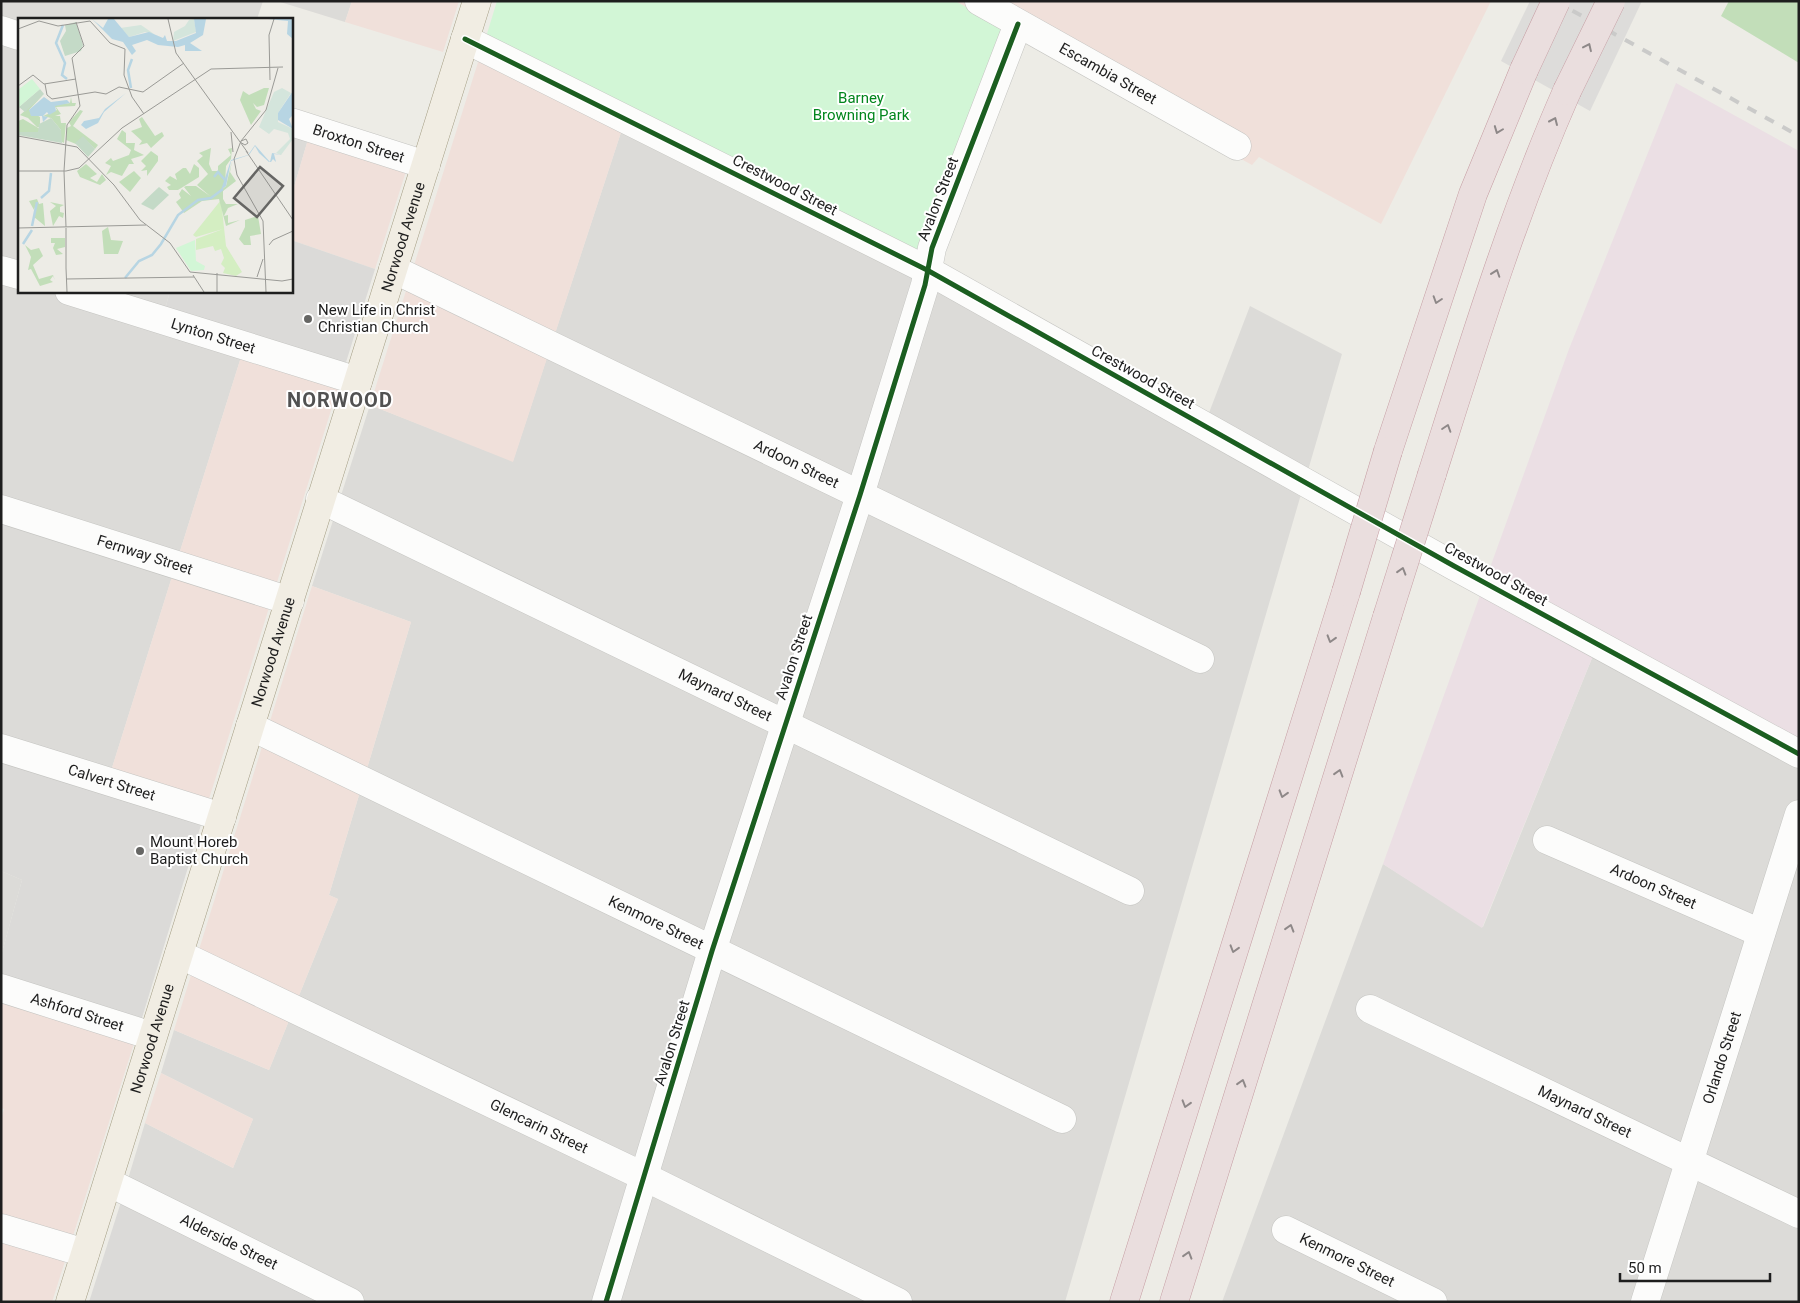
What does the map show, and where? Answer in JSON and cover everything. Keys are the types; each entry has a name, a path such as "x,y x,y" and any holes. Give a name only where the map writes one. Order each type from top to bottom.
{"highway":[{"path":"1124,1302 1346,592 1388,451 1473,194 1524,70 1556,1"},
{"path":"1174,1302 1495,276 1545,140 1611,1"}],"main road":[{"name":"Norwood Avenue","path":"70,1302 477,1"}],"street":[{"name":"Escambia Street","path":"979,1 1237,146"},
{"name":"Avalon Street","path":"606,1302 712,951 860,495 925,285 932,248 1018,24"},
{"path":"1,30 18,36"},
{"name":"Crestwood Street","path":"466,39 927,270 1454,566 1799,754"},
{"name":"Broxton Street","path":"292,122 426,165"},
{"name":"Ardoon Street","path":"392,269 1200,659"},
{"path":"1,270 18,275"},
{"name":"Lynton Street","path":"72,292 358,382"},
{"name":"Maynard Street","path":"320,498 1130,890"},
{"name":"Fernway Street","path":"1,509 290,601"},
{"name":"Kenmore Street","path":"250,726 1062,1119"},
{"name":"Calvert Street","path":"1,748 222,817"},
{"name":"Orlando Street","path":"1645,1302 1688,1160 1799,814"},
{"name":"Ardoon Street","path":"1547,840 1761,933"},
{"name":"Glencarin Street","path":"179,954 645,1176 898,1302"},
{"name":"Ashford Street","path":"1,988 152,1036"},
{"name":"Maynard Street","path":"1370,1010 1799,1214"},
{"name":"Alderside Street","path":"108,1182 350,1302"},
{"path":"1,1228 85,1253"},
{"name":"Kenmore Street","path":"1286,1230 1433,1302"}],"shaded area":[{"path":"1,1 263,1 257,18 18,18 18,292 170,292 159,331 241,357 111,771 1,737"},
{"path":"277,1 352,1 345,22"},
{"path":"352,1 459,1 443,52 345,22"},
{"path":"955,1 1491,1 1381,224 1259,157 1252,165"},
{"path":"486,37 629,108 513,462 370,405"},
{"path":"1676,83 1799,151 1799,744 1601,636 1482,928 1383,864 1569,349"},
{"path":"629,108 1207,418 1250,306 1342,354 1065,1302 326,1302 121,1202 145,1123 233,1168 253,1119 161,1073 174,1030 269,1070 338,899 329,895 411,622 312,586 370,405 513,461"},
{"path":"292,112 314,119 292,194"},
{"path":"314,119 413,149 375,269 292,240 292,194"},
{"path":"292,240 375,269 338,388 159,331 170,292 292,292"},
{"path":"241,357 338,388 208,802 111,771"},
{"path":"312,586 411,622 329,895 338,899 269,1070 174,1030"},
{"path":"1601,636 1799,744 1799,1302 1222,1302 1383,864 1483,927"},
{"path":"1,737 208,802 141,1021 1,977 1,956 22,880 1,871"},
{"path":"1,871 22,880 1,956"},
{"path":"1,977 141,1021 52,1302 1,1302 1,1119 4,1109 1,1108"},
{"path":"161,1073 253,1119 233,1168 145,1123"},
{"path":"121,1202 326,1302 89,1302"}],"green space":[{"name":"Barney Browning Park","path":"497,1 955,1 1005,28 917,251 486,37"},
{"path":"1729,1 1799,1 1799,63 1721,16"}],"pier":[{"path":"1530,1 1642,1 1590,111 1501,61"}],"railway":[{"path":"1555,1 1799,136"}],"cycle path":[{"path":"606,1302 712,951 860,495 925,285 932,248 1018,24"},
{"path":"465,39 927,270 1454,566 1799,754"}],"place":[{"name":"New Life in Christ Christian Church","path":"308,319"},
{"name":"Mount Horeb Baptist Church","path":"140,851"}],"district":[{"name":"NORWOOD","path":"340,400"}]}
